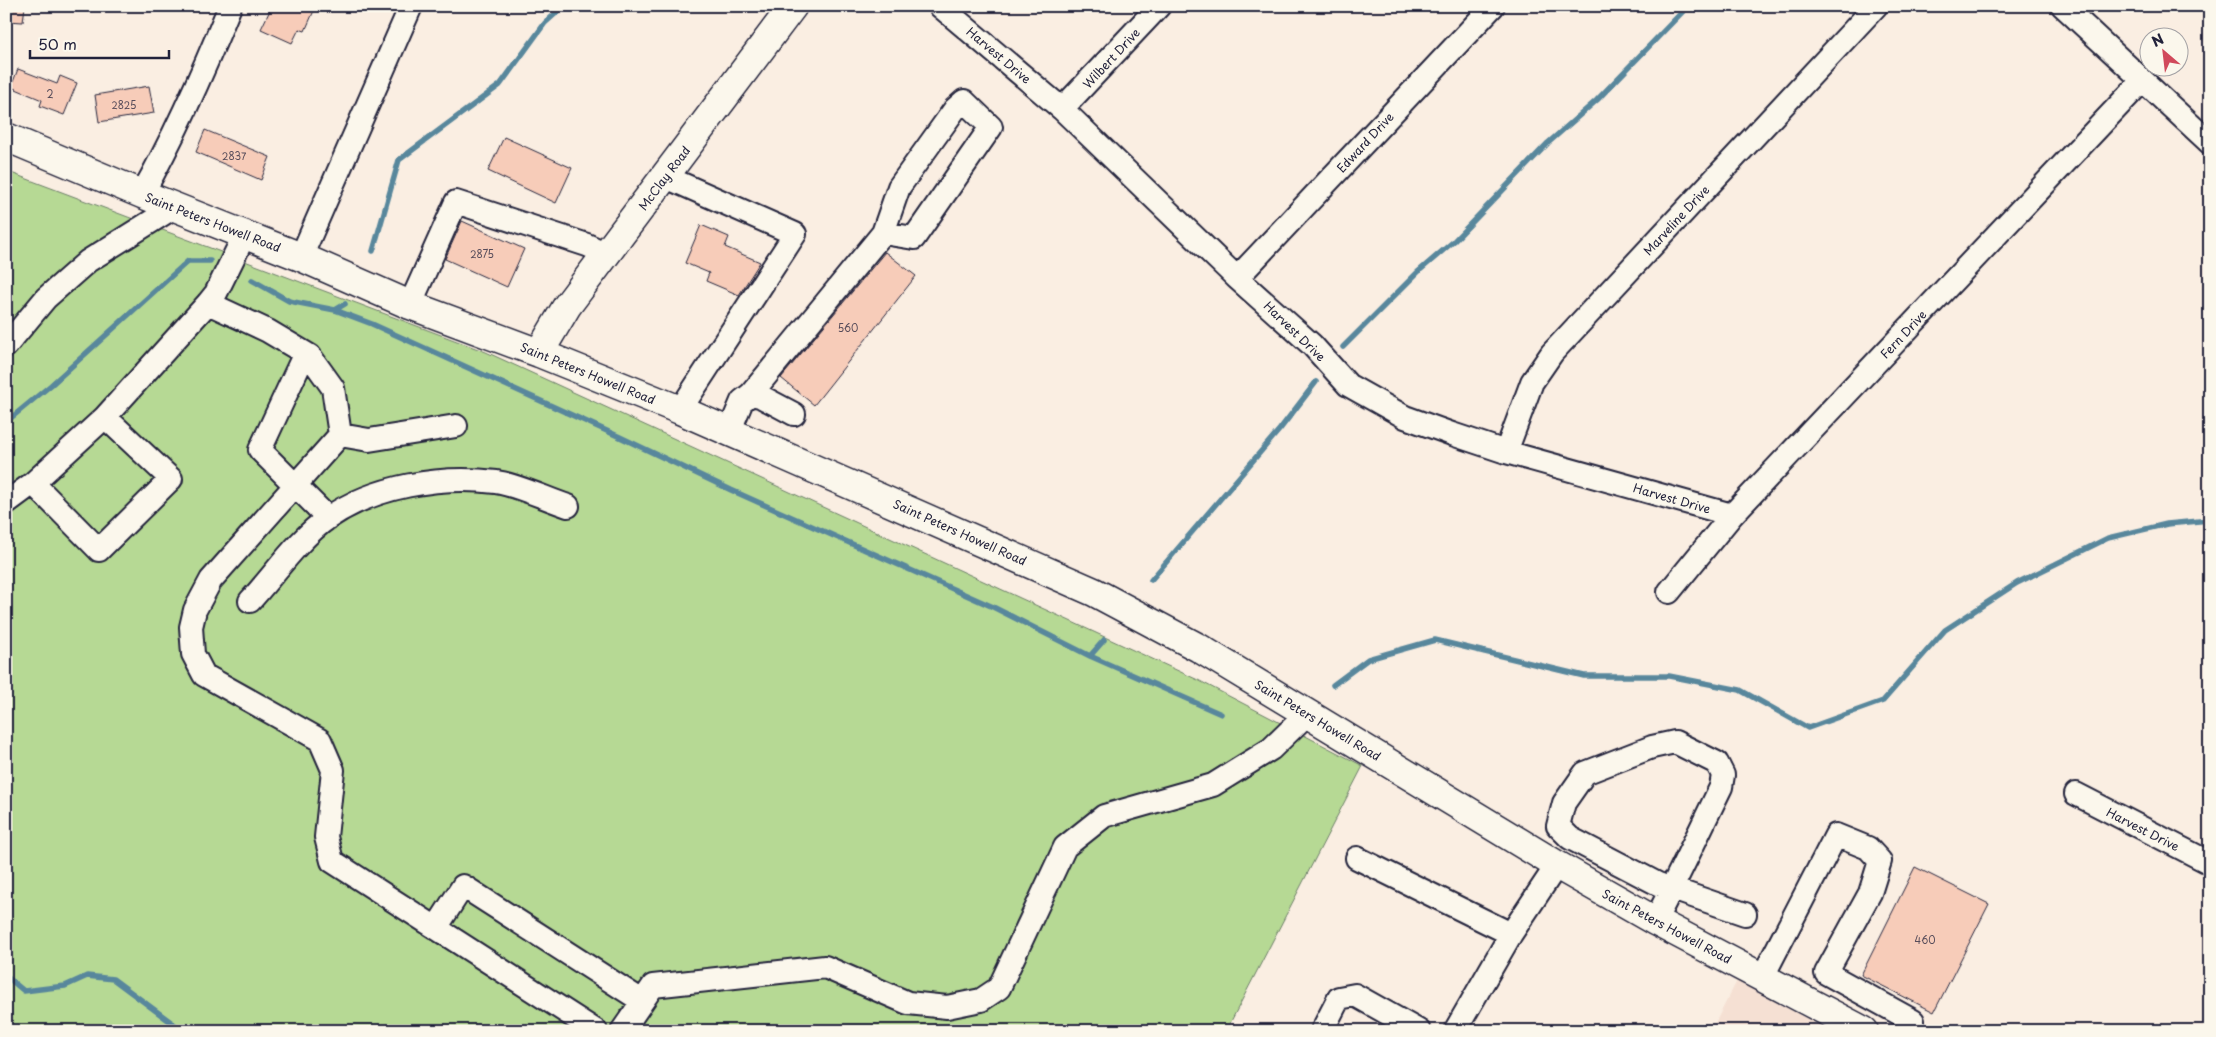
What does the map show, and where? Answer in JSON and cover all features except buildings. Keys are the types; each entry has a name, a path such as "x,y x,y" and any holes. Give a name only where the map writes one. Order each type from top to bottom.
{"main road":[{"name":"McClay Road","path":"539,353 567,306 793,6"},
{"name":"Saint Peters Howell Road","path":"6,137 142,194 301,257 410,305 539,353 680,410 986,542 1094,592 1199,648 1557,865 1655,921 1864,1031"}],"street":[{"path":"142,194 208,61 230,6"},
{"path":"301,257 411,6"},
{"name":"Harvest Drive","path":"940,6 1062,109 1238,278 1312,345 1348,385 1405,417 1506,452 1732,515"},
{"name":"Wilbert Drive","path":"1062,109 1159,6"},
{"name":"Edward Drive","path":"1238,278 1493,6"},
{"name":"Marveline Drive","path":"1506,452 1532,382 1552,353 1876,6"},
{"path":"2063,6 2210,144"},
{"name":"Fern Drive","path":"1669,592 1732,515 2142,81"},
{"path":"729,432 742,401 751,394 882,232 899,187 955,109 964,101 991,127 914,238 882,232"},
{"path":"666,177 795,234 680,410"},
{"path":"410,305 456,202 587,245 607,254"},
{"path":"6,346 46,298 88,261 176,206"},
{"path":"6,503 33,483 105,417 208,303 216,293 245,234"},
{"path":"208,303 268,332 310,356 333,388 340,435 211,580 195,610 191,627 194,654 204,675 320,740 333,770 326,838 332,861 596,1031"},
{"path":"304,353 260,450 328,518"},
{"path":"751,394 760,396 794,414"},
{"path":"33,483 99,550 171,479 105,417"},
{"path":"340,435 369,440 456,426"},
{"path":"250,601 313,530 328,518 351,505 388,490 422,483 458,480 497,482 568,506"},
{"path":"622,1031 653,986 825,967 908,1003 947,1007 981,1000 999,988 1065,848 1104,816 1213,785 1271,749 1307,714"},
{"path":"1655,921 1672,888 1722,787 1723,775 1717,763 1675,742 1652,747 1585,773 1564,802 1558,826 1570,838 1658,884 1672,888 1745,914"},
{"name":"Harvest Drive","path":"2076,794 2210,862"},
{"path":"1762,978 1836,835 1868,848 1880,861 1870,893 1826,973 1913,1021 1907,1031"},
{"path":"1358,858 1511,934"},
{"path":"1455,1031 1511,934 1557,865"},
{"path":"436,928 463,886 642,1001"},
{"path":"1322,1031 1339,998 1355,995 1419,1031"}],"shaded area":[{"path":"1737,981 1831,1031 1711,1031"}],"green space":[{"path":"6,171 486,352 1198,680 1363,766 1226,1031 6,1031"}],"waterway":[{"path":"373,251 399,160 500,85 545,23 564,6"},
{"path":"1343,347 1419,271 1454,241 1548,143 1597,100 1688,6"},
{"path":"6,422 51,385 188,261 210,261"},
{"path":"252,280 289,301 335,310 372,324 620,437 731,490 991,606 1090,656 1221,714"},
{"path":"335,310 345,304"},
{"path":"1151,580 1280,429 1316,382"},
{"path":"1333,685 1368,659 1435,640 1584,676 1669,676 1740,690 1808,728 1883,701 1945,630 2017,583 2108,538 2167,524 2210,520"},
{"path":"1090,656 1104,640"},
{"path":"6,976 24,991 65,986 87,976 113,979 183,1031"}]}
